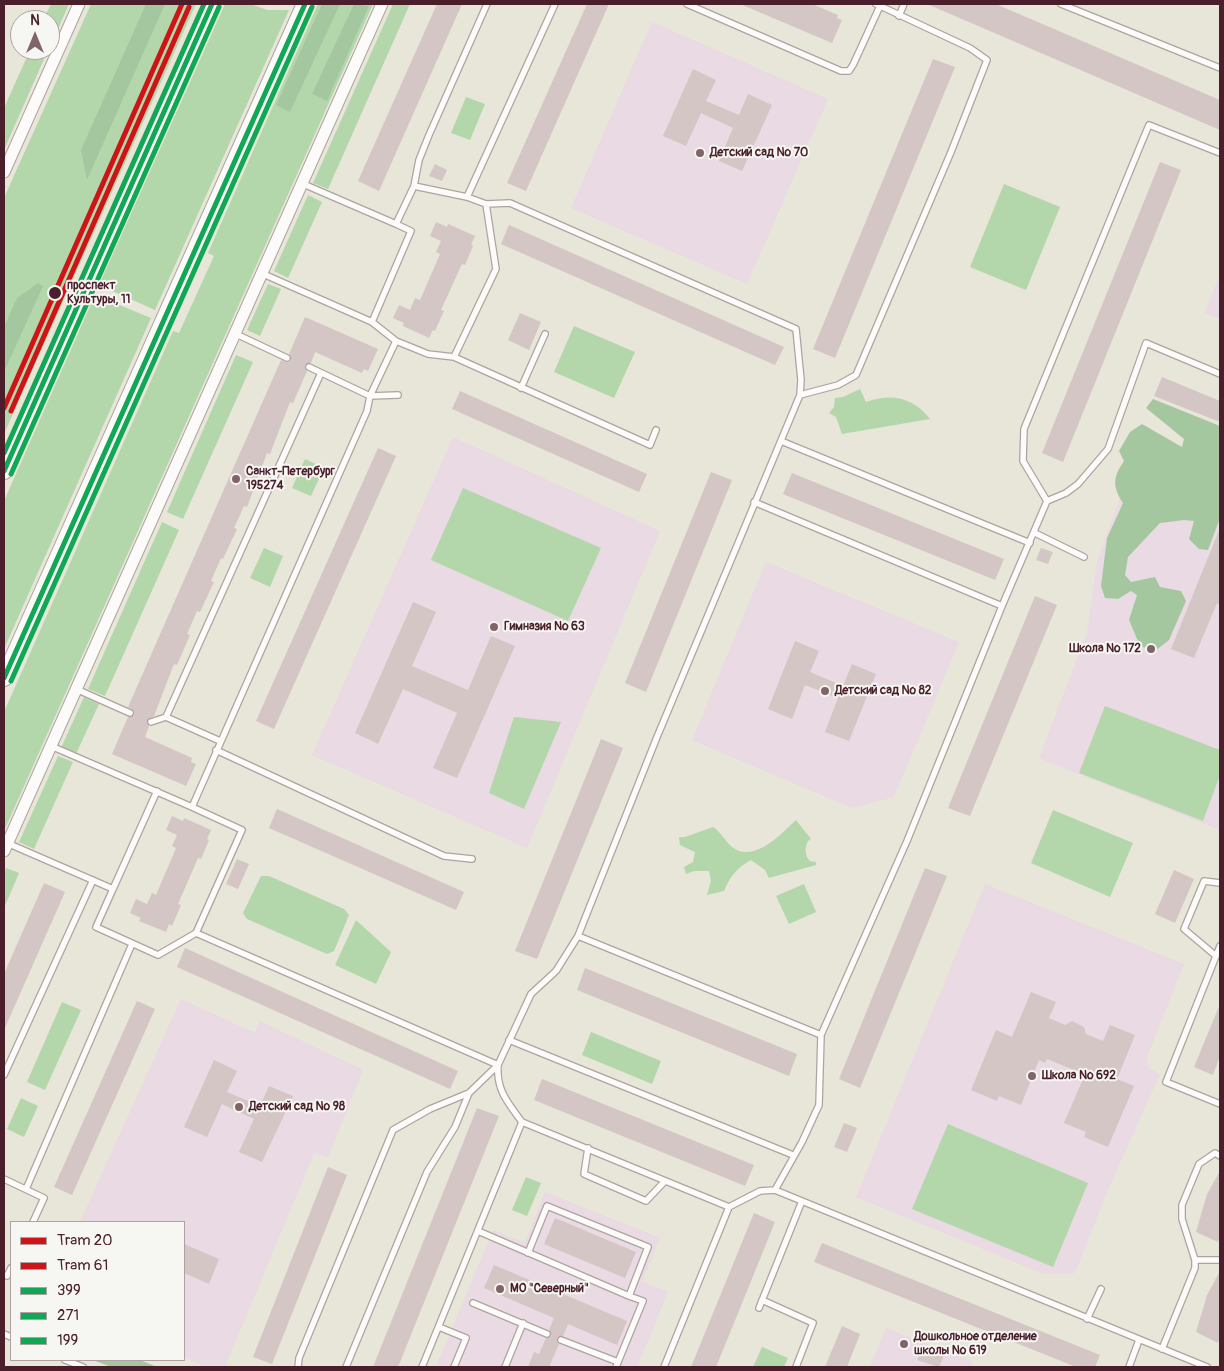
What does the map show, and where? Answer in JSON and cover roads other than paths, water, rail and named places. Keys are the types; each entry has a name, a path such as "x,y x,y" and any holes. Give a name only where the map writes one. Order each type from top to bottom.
{"main road":[{"path":"4,471 212,4"},
{"path":"4,678 305,4"}],"street":[{"path":"5,167 79,4"},
{"path":"5,847 382,4"}],"lane":[{"path":"396,224 414,186 419,160 429,135 487,4"},
{"path":"467,197 555,4"},
{"path":"687,4 841,71 849,70 853,65 878,5 970,48 987,60 951,152 856,375 838,385 800,395"},
{"path":"899,16 904,4"},
{"path":"1061,4 1220,67"},
{"path":"1047,501 1023,461 1024,430 1149,125 1220,153"},
{"path":"301,183 411,231 372,322"},
{"path":"298,1367 299,1358 393,1130 430,1109 469,1093 498,1065 531,994 556,971 578,936 754,502 800,395 801,380 796,329 510,203 486,204 467,197 414,186"},
{"path":"454,357 496,270 486,204"},
{"path":"261,273 372,322 396,341 428,354 454,357 650,445 656,430"},
{"path":"234,333 287,358"},
{"path":"521,388 545,334"},
{"path":"192,807 330,498 367,411 370,396 396,341"},
{"path":"775,1190 818,1105 821,1035 908,841 1002,606 1035,533 1047,501 1066,493 1078,484 1108,449 1146,343 1220,374"},
{"path":"308,367 370,396 398,395"},
{"path":"166,717 321,373"},
{"path":"781,441 1030,543"},
{"path":"754,502 1002,606"},
{"path":"1035,533 1084,558"},
{"path":"76,689 130,713"},
{"path":"151,722 166,717 220,741"},
{"path":"51,746 157,791 242,830 196,933 158,955 96,927 157,791"},
{"path":"216,750 444,856 472,859"},
{"path":"5,847 113,889"},
{"path":"4,1075 93,880"},
{"path":"1216,956 1184,929 1204,881 1220,883"},
{"path":"196,933 498,1065"},
{"path":"578,936 821,1035"},
{"path":"26,1189 132,944"},
{"path":"1220,946 1166,1082 1220,1104"},
{"path":"510,1040 794,1155"},
{"path":"498,1065 497,1079 501,1094 522,1122 729,1207"},
{"path":"346,1367 427,1172 455,1127 469,1093"},
{"path":"422,1367 522,1122"},
{"path":"588,1148 584,1174 646,1201 666,1181"},
{"path":"1162,1349 1195,1268 1195,1260 1182,1219 1182,1205 1199,1164 1214,1153 1220,1156"},
{"path":"4,1179 44,1198 33,1221"},
{"path":"664,1367 729,1207 760,1191 775,1190 1207,1367"},
{"path":"759,1308 802,1202"},
{"path":"528,1253 547,1206 648,1247 630,1296"},
{"path":"478,1231 643,1301 617,1364 561,1340"},
{"path":"1195,1260 1220,1260"},
{"path":"1087,1319 1100,1289"},
{"path":"762,1300 813,1323 796,1367"},
{"path":"473,1302 547,1334"},
{"path":"505,1367 523,1323"},
{"path":"439,1327 466,1338 454,1367"},
{"path":"1128,1367 1139,1340"},
{"path":"68,1361 83,1367"}],"tram line":[{"name":"20","path":"4,408 182,4"},
{"name":"61","path":"11,411 189,7"}],"place":[{"name":"Детский сад № 70","path":"700,153"},
{"name":"проспект Культуры, 11","path":"55,293"},
{"name":"Санкт-Петербург 195274","path":"236,479"},
{"name":"Гимназия № 63","path":"494,627"},
{"name":"Школа № 172","path":"1151,649"},
{"name":"Детский сад № 82","path":"825,691"},
{"name":"Школа № 692","path":"1032,1076"},
{"name":"Детский сад № 98","path":"239,1107"},
{"name":"МО \"Северный\"","path":"500,1289"},
{"name":"Дошкольное отделение школы № 619","path":"904,1344"}]}
